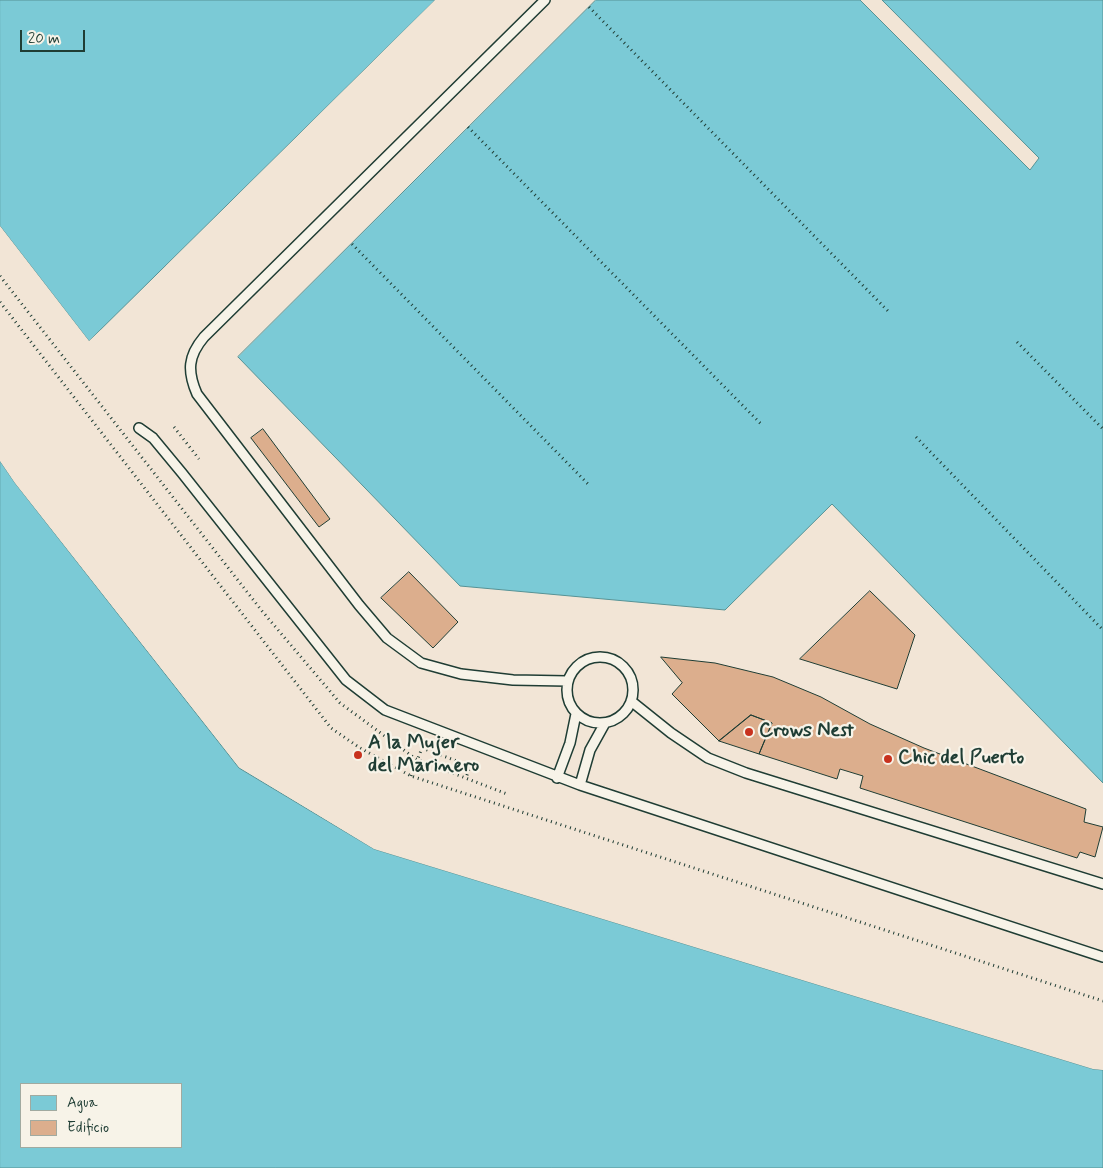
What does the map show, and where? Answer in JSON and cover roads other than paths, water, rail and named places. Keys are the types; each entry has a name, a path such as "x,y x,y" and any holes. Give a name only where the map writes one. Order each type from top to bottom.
{"lane":[{"path":"545,0 204,337 196,346 191,358 190,370 197,394 359,605 387,638 421,664 461,674 513,680 567,681"},
{"path":"139,428 153,438 182,473 346,680 385,710 558,778 1103,956"},
{"path":"592,657 610,657 624,667 632,683 631,701 621,716 605,723 590,722 576,714 567,699 567,681 576,666 592,657"},
{"path":"631,701 671,734 708,758 738,770 1103,884"},
{"path":"558,778 570,743 576,714"},
{"path":"580,785 590,750 605,723"}],"water":[{"path":"0,0 435,0 89,341 0,226"},
{"path":"596,0 860,0 1030,170 1039,158 882,0 1103,0 1103,783 832,504 725,610 460,586 238,357"},
{"path":"0,461 15,483 239,768 374,849 1093,1069 1103,1070 1103,1168 0,1168"}],"place":[{"name":"Crows Nest","path":"749,732"},
{"name":"A la Mujer del Marinero","path":"358,755"},
{"name":"Chic del Puerto","path":"888,759"}]}
